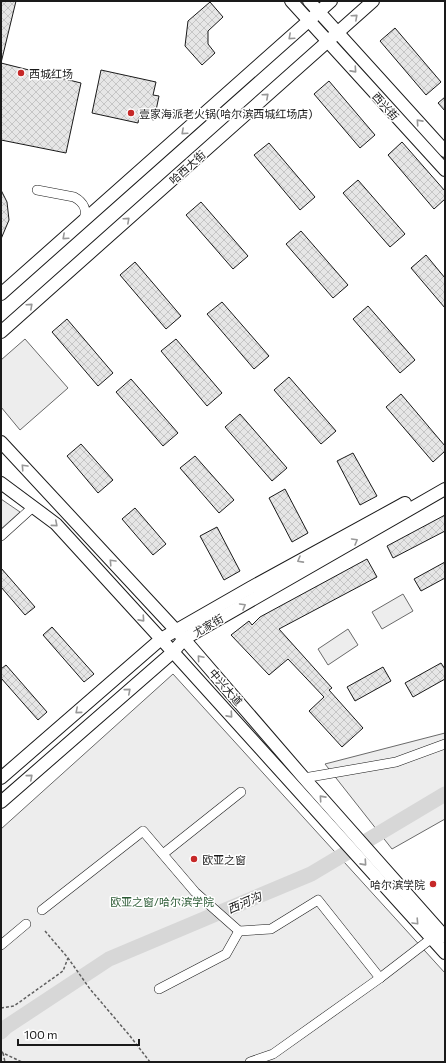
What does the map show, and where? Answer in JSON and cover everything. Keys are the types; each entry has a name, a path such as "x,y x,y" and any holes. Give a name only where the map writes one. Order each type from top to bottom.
{"main road":[{"name":"西兴街","path":"291,1 445,170"},
{"name":"西兴街","path":"309,1 445,151"},
{"path":"1,294 331,1"},
{"name":"哈西大街","path":"1,332 373,1"},
{"name":"中兴大道","path":"1,442 180,635 304,778 343,831"},
{"name":"尤家街","path":"1,802 173,652 180,635 250,588 445,481"},
{"name":"中兴大道","path":"1,483 56,524 173,652 343,831 393,888 445,953"},
{"name":"尤家街","path":"1,778 161,639 180,635 445,489"},
{"name":"中兴大道","path":"393,888 445,937"}],"lane":[{"path":"37,190 74,197 84,206 86,210 84,220"},
{"path":"1,536 33,507"},
{"path":"304,778 396,762 445,744"},
{"path":"163,854 241,792"},
{"path":"42,910 143,831 195,892 239,931 270,929 318,900 380,978"},
{"path":"1,945 26,924"},
{"path":"159,989 226,954 239,931"},
{"path":"250,1062 273,1054 380,978 432,938"}],"path":[{"path":"45,931 150,1062"},
{"path":"1,1008 14,1006 63,971 68,958"},
{"path":"2,1052 5,1062"},
{"path":"2,1052 22,1062"}],"green space":[{"path":"25,339 68,388 20,430 1,407 1,360"},
{"path":"1,499 20,512 1,529"},
{"path":"403,594 413,611 382,629 372,612"},
{"path":"348,629 358,645 328,665 318,649"},
{"name":"欧亚之窗/哈尔滨学院","path":"173,674 445,973 445,1062 1,1062 1,829"},
{"path":"445,733 445,819 392,849 325,764"}],"building":[{"path":"1,1 16,1 1,63"},
{"path":"210,2 223,17 208,31 208,44 215,53 202,65 185,46 188,21"},
{"path":"395,28 441,82 426,95 380,41"},
{"name":"西城红场","path":"1,63 81,83 66,153 1,140"},
{"path":"101,70 156,82 153,95 159,96 154,120 139,117 138,123 92,113"},
{"path":"329,81 375,135 360,148 314,94"},
{"path":"445,97 445,111 438,103"},
{"path":"402,142 445,191 445,199 434,209 388,155"},
{"path":"269,143 315,197 300,210 254,155"},
{"path":"358,180 405,234 390,247 343,193"},
{"path":"1,190 7,202 9,220 1,239"},
{"path":"201,202 248,256 233,269 186,215"},
{"path":"301,231 348,285 333,298 286,244"},
{"path":"426,255 445,278 445,308 411,268"},
{"path":"135,262 181,316 166,329 120,275"},
{"path":"222,302 269,356 254,369 207,314"},
{"path":"368,306 415,360 400,373 353,319"},
{"path":"67,319 113,373 98,386 52,332"},
{"path":"176,339 222,393 207,406 161,351"},
{"path":"289,377 336,431 321,444 274,390"},
{"path":"131,379 178,433 163,446 116,392"},
{"path":"401,394 445,446 445,451 433,462 386,407"},
{"path":"240,414 287,468 272,481 225,427"},
{"path":"81,444 113,480 98,493 67,456"},
{"path":"353,453 377,496 360,505 337,461"},
{"path":"195,456 234,500 219,513 180,468"},
{"path":"285,489 308,533 292,542 269,498"},
{"path":"135,508 166,544 153,555 122,519"},
{"path":"445,515 445,531 393,558 387,546"},
{"path":"217,527 240,571 224,580 200,536"},
{"path":"367,559 377,577 279,629 332,688 329,690 363,728 342,747 309,711 324,697 288,659 269,675 231,635 249,621 252,625 260,617"},
{"path":"445,562 445,578 421,591 414,579"},
{"path":"1,568 35,607 25,615 1,587"},
{"path":"52,627 94,674 84,682 43,635"},
{"path":"441,663 445,669 445,679 413,697 405,683"},
{"path":"6,665 47,712 38,720 1,678 1,669"},
{"path":"383,667 391,681 355,701 347,687"}],"waterway":[{"name":"西河沟","path":"1,1032 6,1027 109,959 311,874 445,794"}],"place":[{"name":"西城红场","path":"21,73"},
{"name":"壹家海派老火锅(哈尔滨西城红场店)","path":"131,113"},
{"name":"欧亚之窗","path":"194,859"},
{"name":"哈尔滨学院","path":"433,884"}]}
